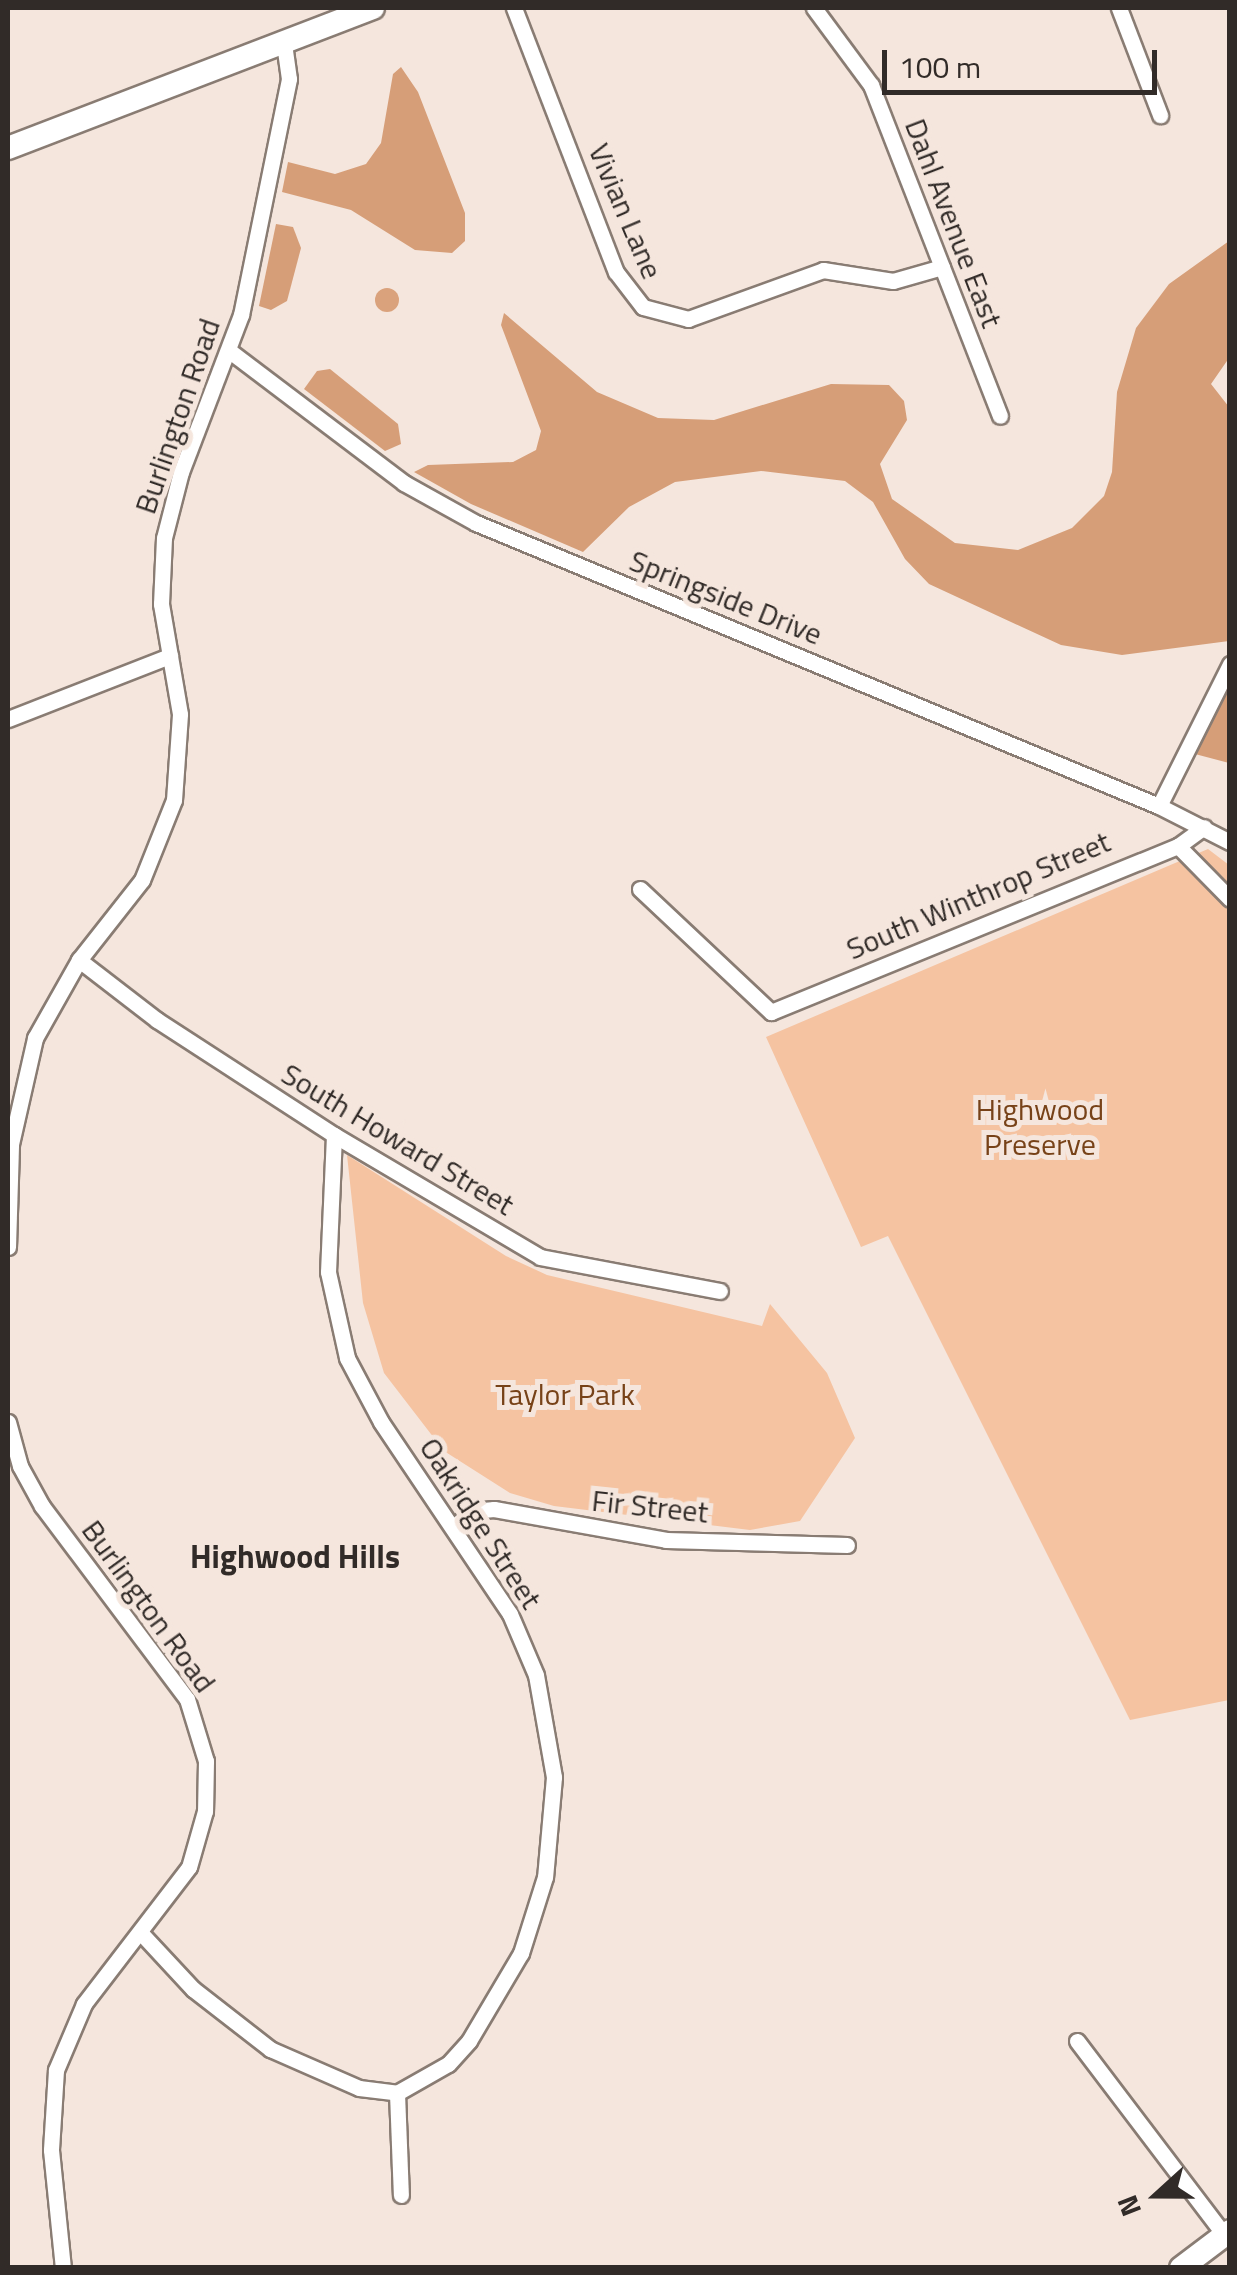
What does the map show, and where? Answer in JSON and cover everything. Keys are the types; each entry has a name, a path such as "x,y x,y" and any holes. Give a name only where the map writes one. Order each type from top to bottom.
{"street":[{"path":"8,148 373,8"},
{"name":"Vivian Lane","path":"514,8 616,272 642,307 688,319 823,270 894,281 942,267"},
{"name":"Dahl Avenue East","path":"814,8 871,85 1000,416"},
{"path":"1119,8 1160,115"},
{"name":"Burlington Road","path":"8,1247 12,1094 35,1038 79,960 142,880 164,838 180,761 161,604 164,538 182,472 230,352 289,78 284,42"},
{"name":"Springside Drive","path":"230,352 404,483 476,523 1159,806 1230,842"},
{"path":"8,720 170,656"},
{"path":"1159,806 1230,664"},
{"name":"South Winthrop Street","path":"640,888 771,1012 1178,846 1204,827"},
{"path":"1178,846 1230,899"},
{"name":"South Howard Street","path":"79,960 156,1020 334,1136 540,1257 720,1291"},
{"name":"Oakridge Street","path":"334,1136 328,1272 336,1326 364,1394 510,1614 536,1675 554,1777 553,1830 535,1915 495,2002 448,2064 397,2093"},
{"name":"Burlington Road","path":"8,1422 35,1495 174,1679 203,1743 208,1781 200,1839 189,1868 84,2004 56,2070 51,2150 62,2268"},
{"name":"Fir Street","path":"455,1526 472,1511 494,1509 637,1537 846,1546"},
{"path":"140,1932 192,1989 270,2049 359,2088 397,2093 401,2195"},
{"path":"1077,2041 1227,2233 1180,2268"}],"green space":[{"name":"Highwood Preserve","path":"1208,849 1229,865 1229,1700 1130,1720 888,1236 861,1247 766,1037"},
{"name":"Taylor Park","path":"347,1155 506,1256 547,1275 762,1326 770,1304 827,1373 855,1438 800,1521 750,1530 554,1506 510,1493 444,1451 384,1373 363,1303"}],"shaded area":[{"path":"401,67 418,92 465,213 465,241 452,253 415,250 351,210 282,192 288,162 335,174 366,164 381,143 393,74"},
{"path":"276,224 293,227 301,248 287,301 271,310 259,306"},
{"path":"1229,241 1229,358 1211,384 1229,407 1229,641 1122,655 1061,645 929,584 905,559 873,502 845,481 761,471 675,482 629,507 583,552 471,504 414,472 428,465 513,462 536,450 541,431 501,325 504,313 597,392 658,418 714,420 831,384 889,385 904,401 907,420 880,464 892,499 955,543 1018,550 1072,528 1104,496 1112,472 1117,392 1136,328 1169,284"},
{"path":"387,288 399,300 387,312 375,300"},
{"path":"330,369 398,424 401,444 385,451 304,389 317,371"},
{"path":"1229,684 1229,763 1195,754"}],"district":[{"name":"Highwood Hills","path":"295,1556"}]}
